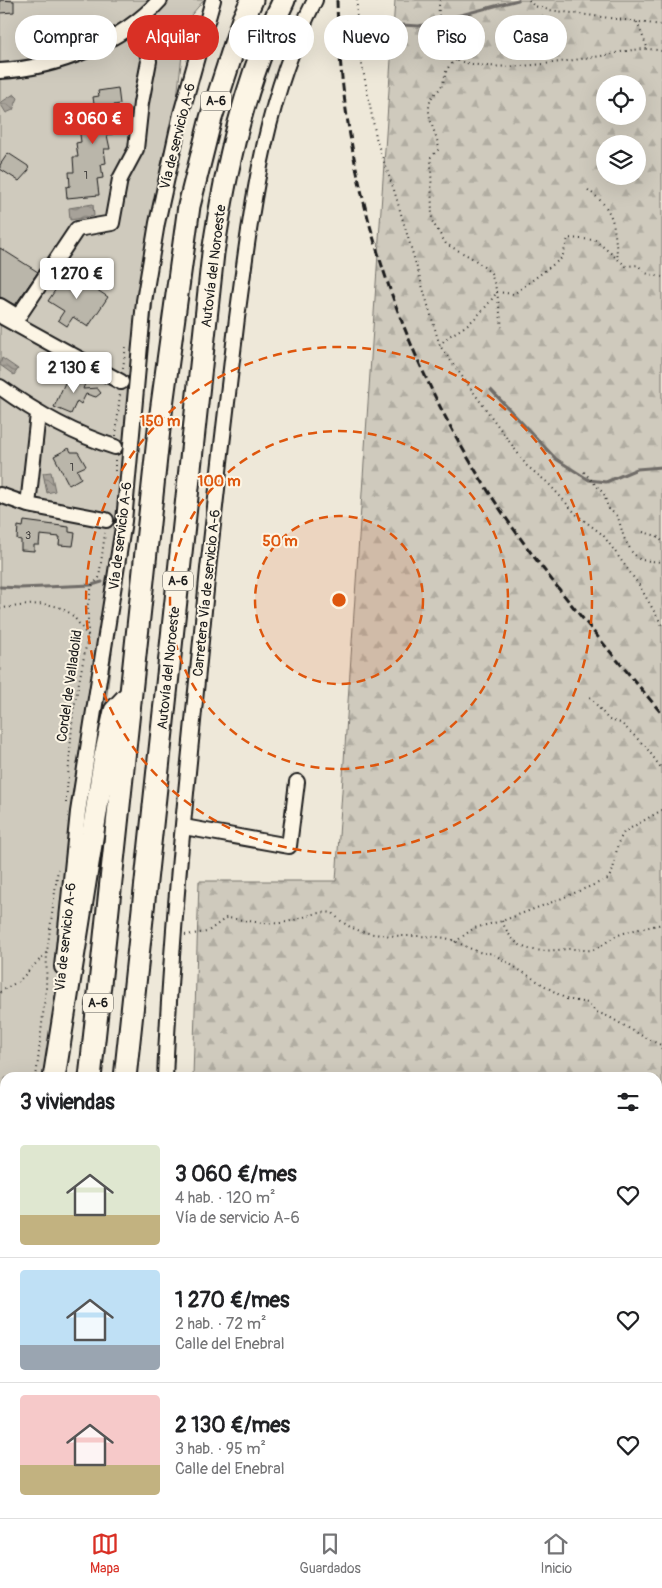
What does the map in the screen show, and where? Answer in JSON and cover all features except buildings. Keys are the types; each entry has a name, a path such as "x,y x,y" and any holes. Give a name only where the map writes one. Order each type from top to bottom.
{"highway":[{"name":"A-6","path":"91,1072 160,420 189,206 210,118 243,19 252,0"},
{"name":"Autovía del Noroeste","path":"125,1072 220,202 236,131 268,32 284,0"},
{"path":"53,1072 105,756 115,711 131,695"}],"street":[{"path":"144,15 160,0"},
{"name":"Vía de servicio A-6","path":"53,1072 78,812 124,521 144,301 157,223 179,123 213,0"},
{"name":"Carretera Vía de servicio A-6","path":"166,1072 173,933 218,472 254,189 267,124 287,61 315,0"},
{"path":"0,71 49,62 78,53 127,28"},
{"path":"0,306 18,317 77,229 112,223 120,179 136,149 141,103 149,60"},
{"path":"0,316 121,382"},
{"path":"0,387 38,414 90,440 115,447"},
{"path":"28,505 38,414"},
{"path":"0,495 28,505 106,520"},
{"path":"184,827 289,846 297,782"}],"path":[{"path":"357,0 356,34 377,142 394,190 440,346 528,466 548,483 577,515 604,535 639,585 662,624"},
{"path":"439,15 440,0"},
{"path":"529,0 534,6 549,10 636,20 662,25"},
{"path":"636,20 647,47"},
{"path":"502,328 497,292 491,273 474,259 446,244 432,221 431,157 439,149 437,136 430,123 431,99 441,87 446,68 456,60 472,66 523,65 583,58 647,47 662,51"},
{"path":"588,190 608,207 615,232 618,260"},
{"path":"497,292 514,294 548,269 562,258 568,238 595,240 626,266 638,265 645,274 662,277"},
{"path":"440,346 447,335 463,328 482,313 497,292"},
{"path":"115,474 115,447 127,340"},
{"path":"584,472 604,494 608,508 618,517 624,538 632,552 640,560 662,562"},
{"name":"Cordel de Valladolid","path":"66,805 72,713 88,636 88,604 92,585 99,578 106,520"},
{"path":"643,532 657,536 662,541"},
{"path":"0,608 26,607 47,603 69,612 88,636"},
{"path":"590,697 609,720 621,723 655,758 662,769"},
{"path":"455,942 474,928 502,921 608,879 613,870 618,843 624,832 662,810"},
{"path":"37,1072 46,988 47,952 60,862"},
{"path":"173,933 190,936 207,932 226,918 248,920 263,924 279,923 325,912 333,913 342,923 359,931 393,936 412,935 446,938 471,950 485,954 492,953 566,1000 588,1003 597,1014 610,1018 621,1026 660,1045 662,1050"},
{"path":"502,921 508,935 515,943 526,949 554,952 568,949 592,950 615,936 662,924"},
{"path":"0,992 19,981 47,952"}],"green space":[{"path":"0,0 204,0 191,15 127,15 127,60 181,60 63,1072 0,1072"},
{"path":"395,0 662,0 662,1072 193,1072 199,881 336,881 391,60 408,60 408,15 394,15"}],"water":[{"path":"14,94 18,98 13,110 6,113 0,103"},
{"path":"93,204 94,216 70,220 69,208"},
{"path":"2,358 18,369 14,375 0,365"},
{"path":"51,472 55,491 47,493 43,473"}],"waterway":[{"path":"408,25 419,26 518,0"},
{"path":"491,390 556,459 589,480 606,482 637,469 662,467"},
{"path":"0,587 92,585 102,582"}],"railway":[{"path":"337,0 341,71 351,140 366,209 386,277 410,343 440,407 474,469 513,528 567,599 662,714"}]}
